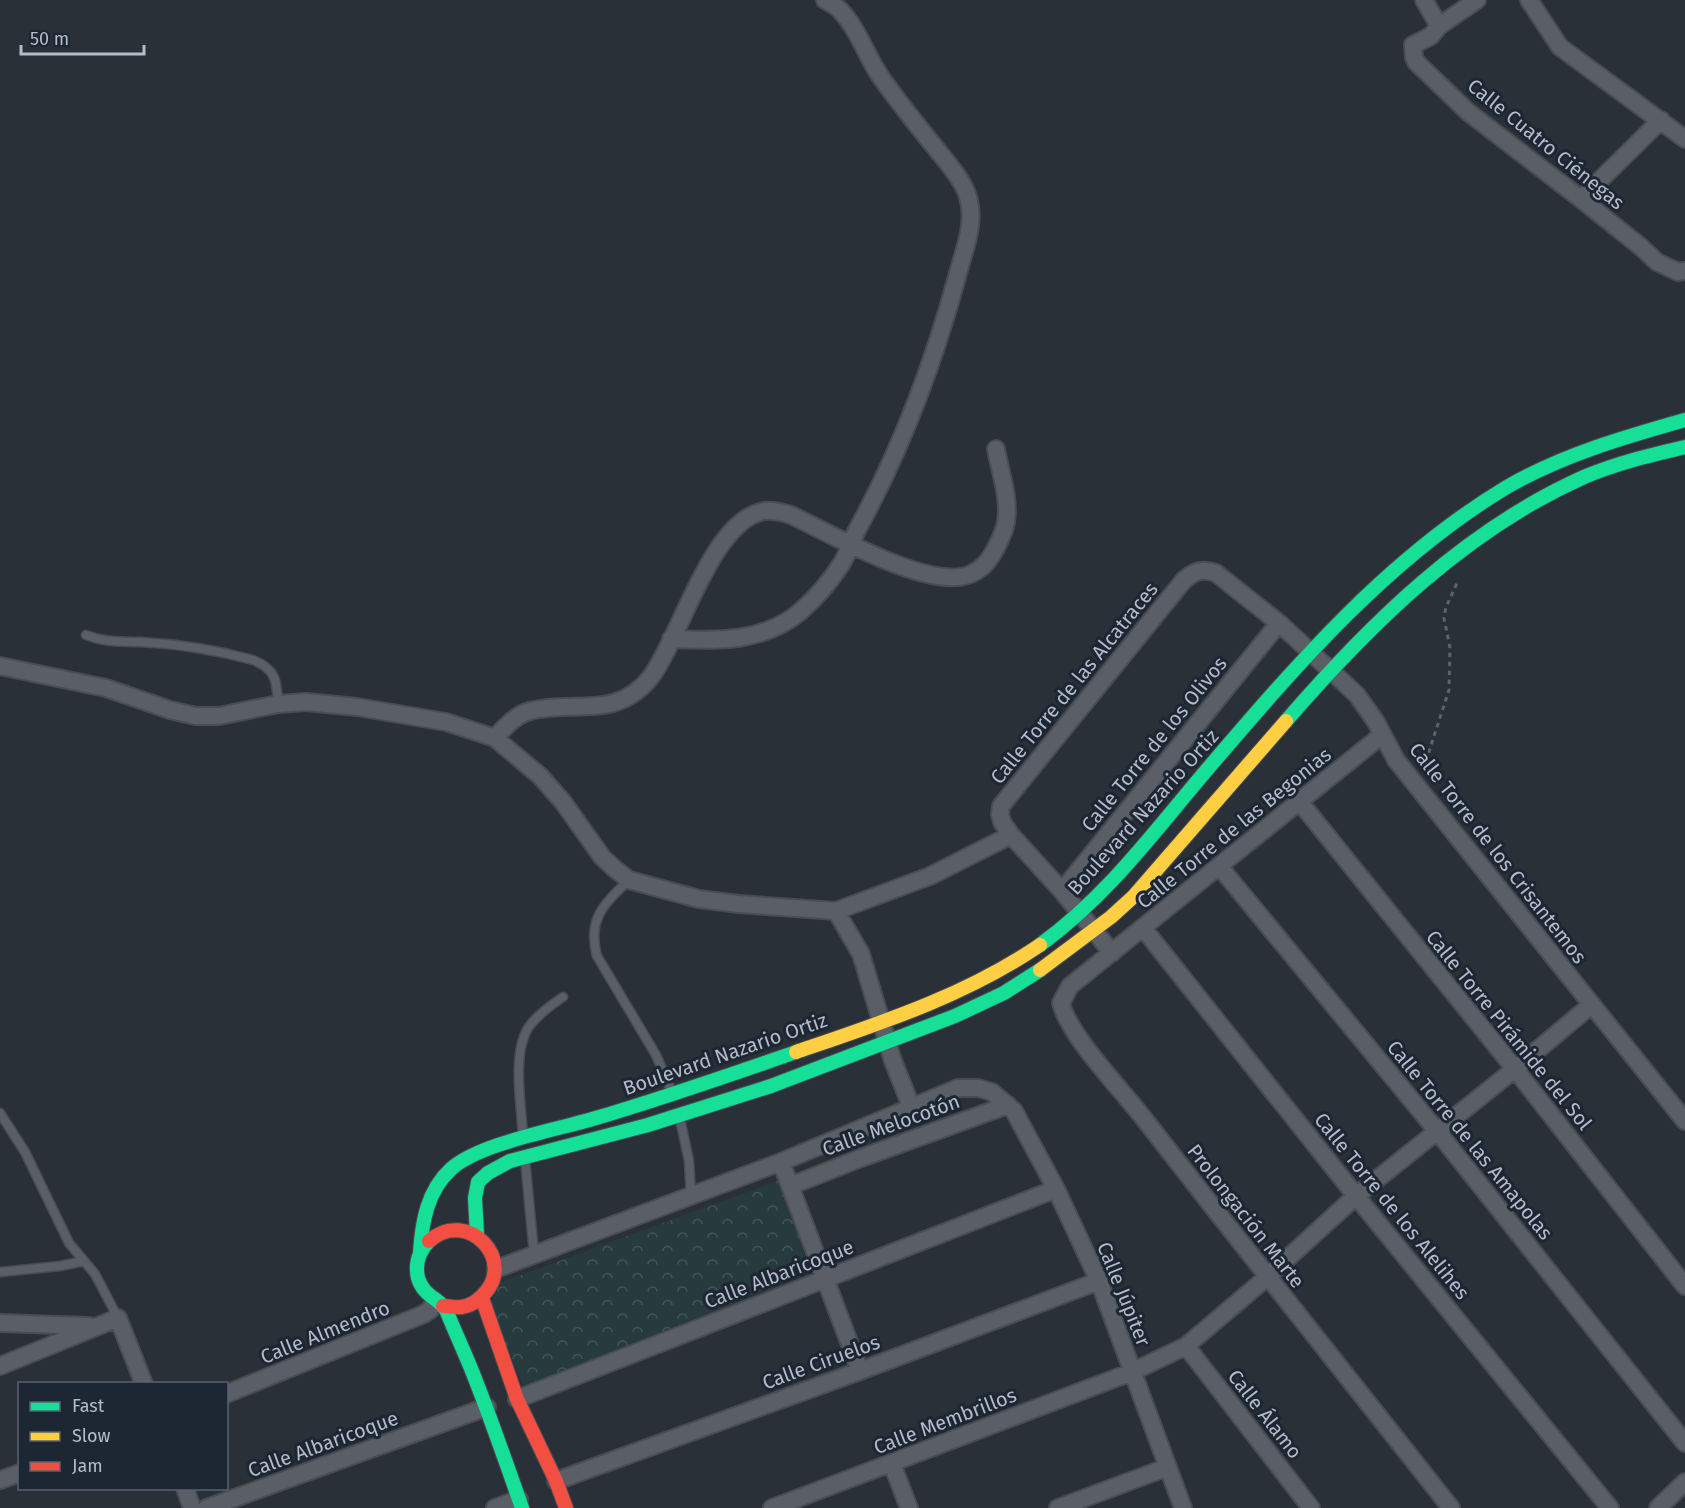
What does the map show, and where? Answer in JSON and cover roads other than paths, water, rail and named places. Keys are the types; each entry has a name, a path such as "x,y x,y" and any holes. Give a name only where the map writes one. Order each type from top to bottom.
{"main road":[{"name":"Boulevard Nazario Ortiz","path":"420,1253 422,1222 432,1193 450,1170 468,1157 672,1093 960,993 1015,963 1097,898 1211,764 1311,652 1381,581 1427,543 1509,487 1608,443 1685,420"},
{"path":"477,1235 475,1198 478,1182 488,1173 510,1161 680,1116 771,1086 955,1016 1004,993 1046,966 1094,931 1133,897 1330,670 1399,603 1438,569 1471,543 1516,513 1582,478 1624,462 1685,447"},
{"path":"439,1303 463,1307 482,1298 489,1290 496,1269 490,1250 477,1235 457,1230 438,1234 427,1242 420,1253 417,1266 418,1280 424,1292 439,1303 469,1360 521,1503"},
{"path":"482,1298 517,1399 556,1480 566,1508"}],"street":[{"path":"671,639 731,639 755,635 780,625 801,611 825,586 843,561 878,493 908,427 941,330 971,222 969,201 960,179 908,115 879,74 851,26 838,9 825,0"},
{"path":"1424,0 1435,31 1477,0"},
{"path":"1529,0 1560,48 1685,139"},
{"name":"Calle Cuatro Ciénegas","path":"1435,31 1413,45 1413,57 1468,112 1581,199 1657,262 1678,272 1685,271"},
{"path":"1581,199 1661,120"},
{"path":"495,738 514,718 529,711 599,706 618,701 637,691 650,678 664,656 694,589 726,540 753,515 775,511 791,514 850,544 897,565 927,575 951,577 970,574 987,563 999,542 1006,522 1006,498 996,449"},
{"name":"Calle Torre de los Crisantemos","path":"1184,580 1194,572 1202,570 1216,573 1279,623 1365,704 1396,760 1685,1121"},
{"name":"Calle Torre de las Alcatraces","path":"1011,835 1002,822 1000,814 1006,798 1184,580"},
{"name":"Calle Torre de los Olivos","path":"1062,891 1279,623"},
{"path":"0,666 106,688 170,710 196,716 219,716 278,704 306,702 446,722 495,738 540,776 563,802 602,856 629,880 699,899 836,911 930,876 1011,835 1062,891 1112,953"},
{"name":"Calle Torre de las Begonias","path":"1112,953 1382,735"},
{"name":"Calle Torre Pirámide del Sol","path":"1299,801 1515,1069 1685,1286"},
{"name":"Calle Torre de las Amapolas","path":"1219,866 1437,1131 1685,1443"},
{"path":"836,911 861,954 887,1042 911,1106"},
{"name":"Calle Torre de los Alelihes","path":"1143,928 1356,1196 1610,1508"},
{"name":"Prolongación Marte","path":"1112,953 1070,986 1061,1003 1063,1013 1080,1040 1143,1117 1266,1278 1451,1508"},
{"name":"Calle Membrillos","path":"772,1508 1132,1372 1186,1346 1266,1278 1356,1196 1591,1005"},
{"path":"496,1269 781,1162 958,1088 978,1088 992,1092 1008,1105"},
{"name":"Calle Melocotón","path":"790,1186 1008,1105"},
{"name":"Calle Júpiter","path":"1008,1105 1014,1111 1056,1189 1099,1281 1183,1508"},
{"path":"781,1162 860,1371"},
{"name":"Calle Albaricoque","path":"517,1399 1056,1189"},
{"name":"Calle Ciruelos","path":"556,1480 860,1371 1099,1281"},
{"name":"Calle Almendro","path":"228,1393 424,1314 439,1303"},
{"path":"0,1366 118,1318 144,1382"},
{"path":"0,1323 96,1326"},
{"name":"Calle Álamo","path":"1186,1346 1311,1508"},
{"name":"Calle Albaricoque","path":"207,1508 487,1407"},
{"path":"892,1464 909,1508"},
{"path":"1058,1508 1168,1467"},
{"path":"0,1480 18,1474"},
{"path":"1659,1508 1685,1482"},
{"path":"186,1490 192,1508"},
{"path":"495,1508 521,1503"}],"lane":[{"path":"86,634 108,642 140,642 178,646 253,660 261,663 277,680 278,704"},
{"path":"629,880 605,903 595,921 593,942 597,956 656,1055 672,1093 680,1116 689,1161 691,1195"},
{"path":"534,1254 524,1158 519,1055 522,1039 529,1026 541,1012 563,997"},
{"path":"0,1113 25,1152 69,1243 95,1274 118,1318"},
{"path":"0,1272 60,1266 84,1261"}]}
